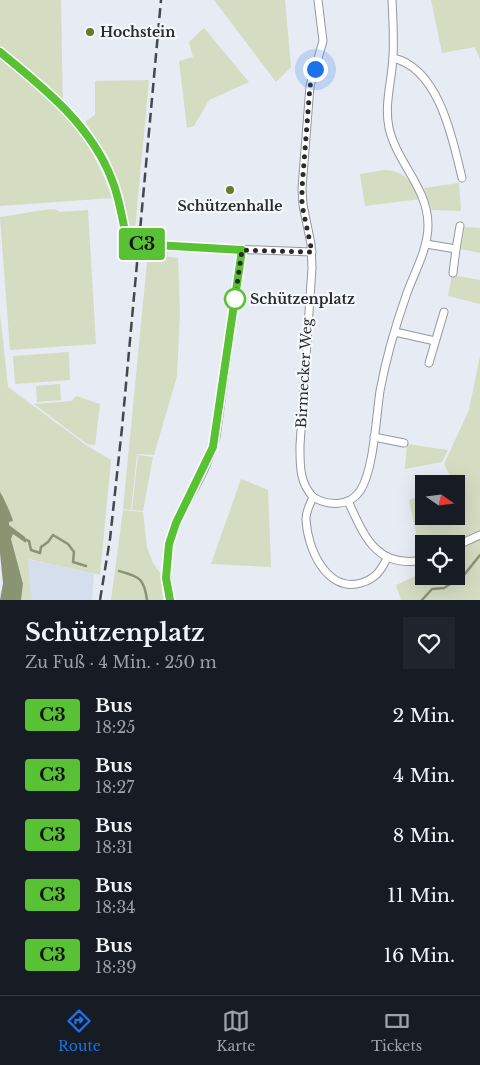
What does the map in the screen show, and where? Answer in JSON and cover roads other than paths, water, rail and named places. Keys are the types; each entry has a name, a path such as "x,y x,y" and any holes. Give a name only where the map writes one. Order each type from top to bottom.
{"street":[{"name":"Birmecker Weg","path":"313,497 304,484 300,466 312,252 302,205 302,188 310,86 323,41 318,0"},
{"path":"386,558 379,573 364,583 343,584 329,576 319,563 307,527 306,515 313,497 332,503 348,501 357,494 363,485 394,332 426,244 428,226 425,204 420,190 393,140 389,126 388,92 393,58 392,0"},
{"path":"0,52 55,100 82,128 112,180 127,240 138,244 312,252"},
{"path":"393,58 407,62 437,98 453,138 462,178"},
{"path":"454,273 460,226"},
{"path":"426,244 456,249"},
{"path":"170,600 166,578 169,544 176,523 215,442 242,250"},
{"path":"429,363 444,312"},
{"path":"394,332 435,341"},
{"path":"374,437 404,443"},
{"path":"348,501 368,542 376,551 386,558 415,561"},
{"path":"465,542 480,535"}],"waterway":[{"path":"23,539 29,541 31,550 40,553 41,547 53,535 68,544 74,552 73,562 86,566"},
{"path":"422,600 432,589 444,588 464,575 480,555"},
{"path":"119,571 140,580 147,600"}],"railway":[{"path":"100,600 110,539 122,428 161,0"}],"place":[{"name":"Hochstein","path":"90,32"},
{"name":"Schützenhalle","path":"230,190"},
{"name":"Schützenplatz","path":"235,299"}]}
